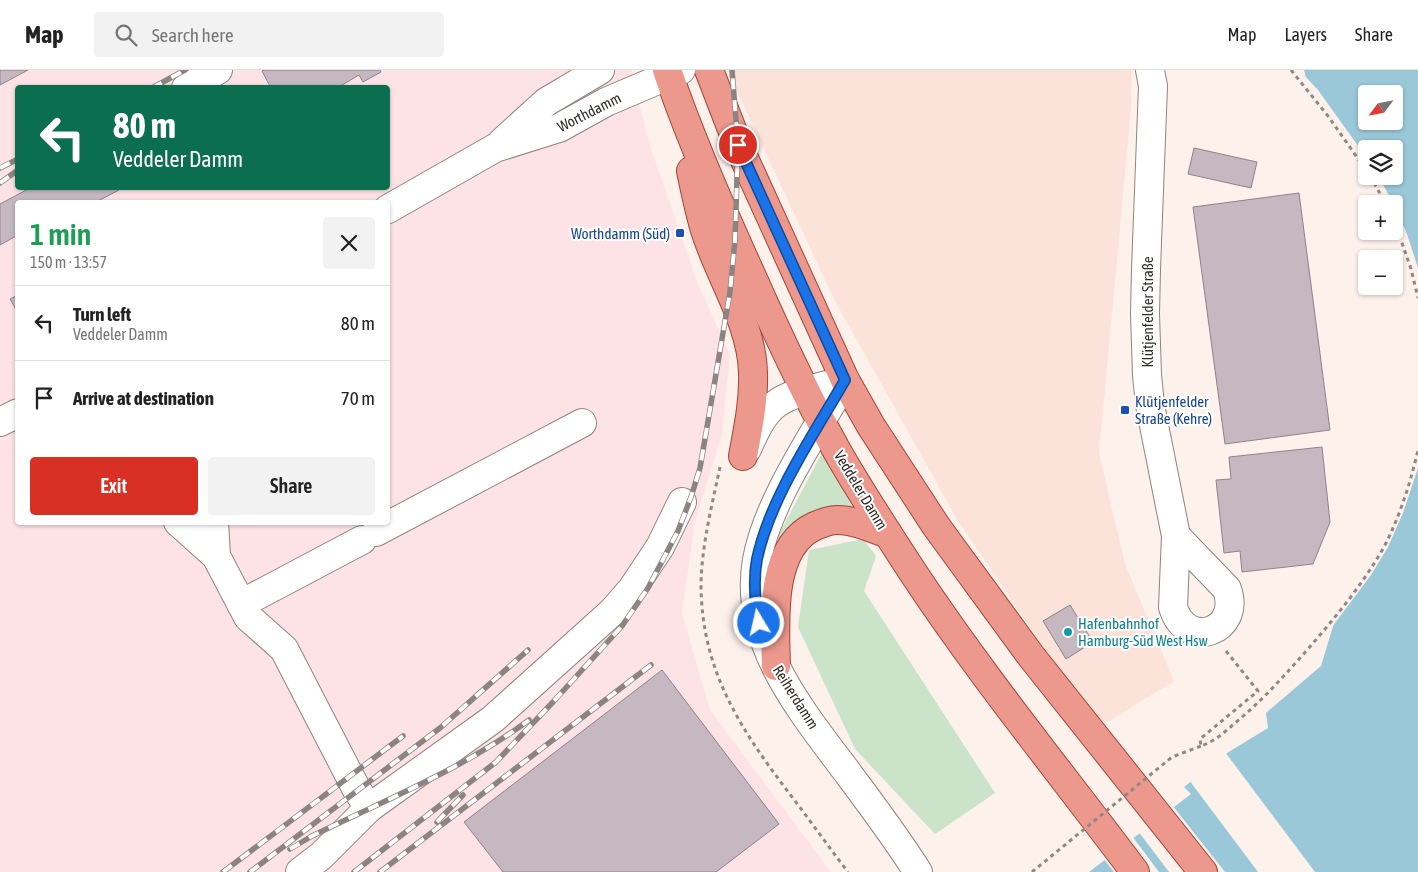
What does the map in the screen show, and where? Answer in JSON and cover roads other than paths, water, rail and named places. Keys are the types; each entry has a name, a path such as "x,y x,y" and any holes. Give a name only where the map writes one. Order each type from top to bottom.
{"main road":[{"path":"709,70 738,145 845,380 871,426 936,526 1050,680 1203,872"},
{"name":"Veddeler Damm","path":"672,72 685,122 735,240 806,390 837,450 888,534 944,618 997,692 1135,872"},
{"path":"685,122 691,171 705,230 745,330 751,352 754,372 753,396 744,456"},
{"path":"776,666 775,613 780,578 787,556 800,536 810,528 836,520 866,526 888,534"}],"street":[{"path":"191,85 218,70"},
{"name":"Worthdamm","path":"390,209 495,148 546,102 600,70"},
{"name":"Worthdamm","path":"495,148 559,128 606,102 672,72"},
{"name":"Klütjenfelder Straße","path":"1154,75 1146,269 1146,375 1150,406 1176,536 1173,607 1176,617 1190,630 1210,631 1222,624 1228,616 1231,599 1227,589 1176,536"},
{"path":"744,456 758,424 772,406 781,399 806,390 845,380"},
{"name":"Reiherdamm","path":"845,380 776,506 757,559 754,590 759,623 776,666 816,730 891,831 918,872"},
{"path":"0,422 15,414"},
{"path":"390,525 582,423"},
{"path":"300,872 321,856 369,808 493,719 612,612 632,589 660,547 682,502"},
{"path":"181,525 216,556 248,617 284,649 357,790 369,808"},
{"path":"214,525 216,556"},
{"path":"241,604 390,525"}],"water":[{"path":"1304,70 1418,70 1418,872 1089,872 1191,794 1184,787 1227,753 1268,728 1266,713 1321,666 1344,590 1373,478 1383,422 1393,295 1403,295 1403,250 1363,250 1359,240 1403,240 1403,195 1358,195 1358,236 1313,105"}],"railway":[{"path":"158,85 185,70"},
{"path":"354,872 496,762 622,626 648,588 678,531 700,468 730,292 735,240 738,145 732,70"},
{"path":"0,168 15,160"},
{"path":"0,183 15,172"},
{"path":"250,872 440,728 528,650"},
{"path":"380,872 651,665"},
{"path":"290,849 312,836 451,769 504,738 529,720"},
{"path":"223,872 403,736"},
{"path":"437,822 463,795"}],"place":[{"name":"Worthdamm (Süd)","path":"680,233"},
{"name":"Klütjenfelder Straße (Kehre)","path":"1125,410"},
{"name":"Hafenbahnhof Hamburg-Süd West Hsw","path":"1068,632"}]}
